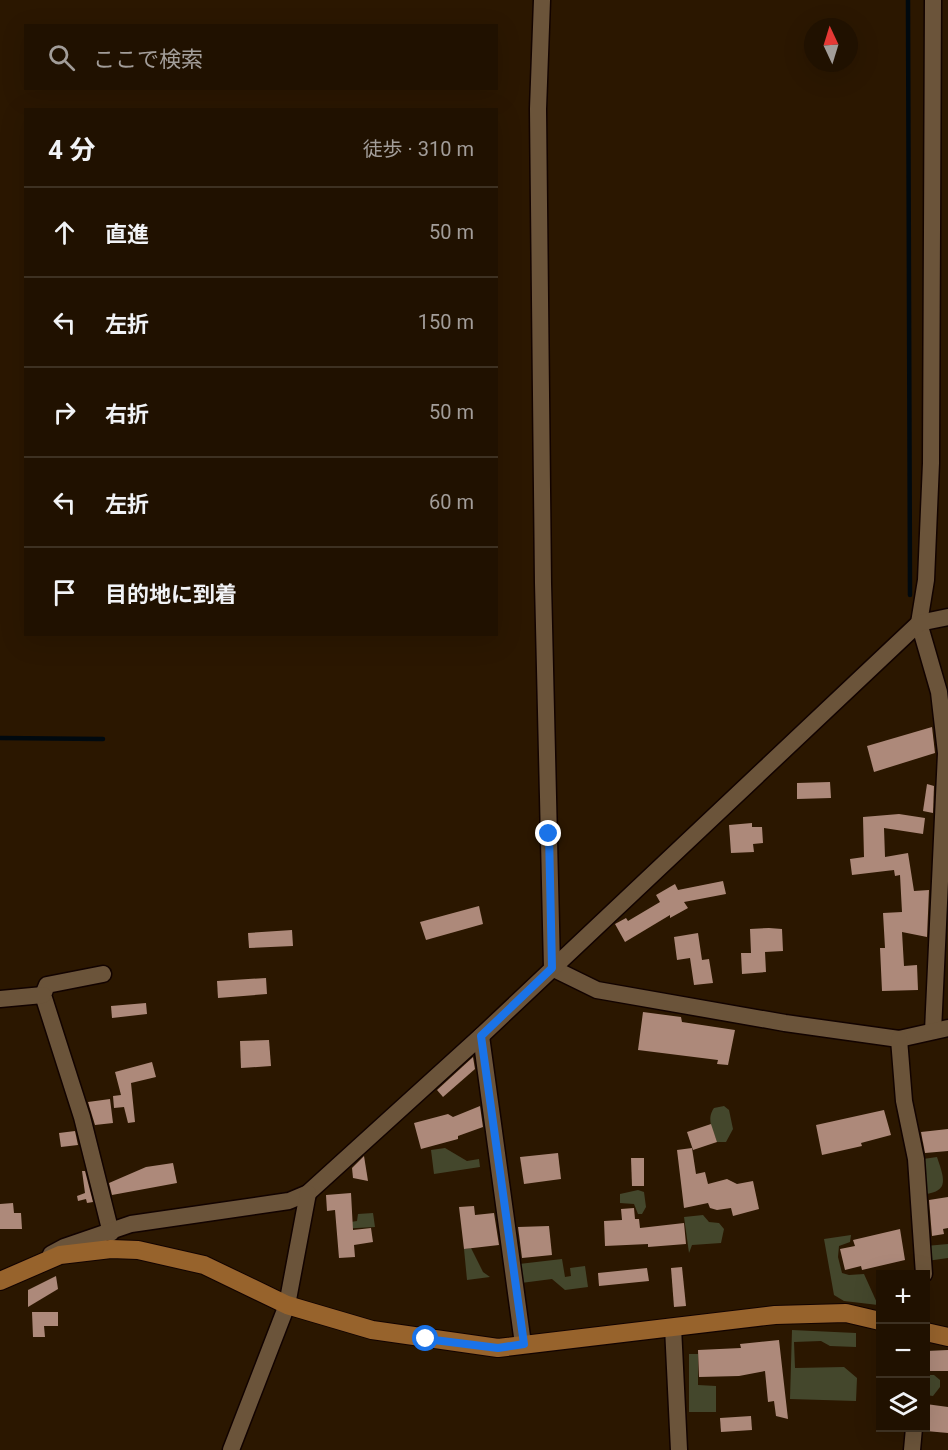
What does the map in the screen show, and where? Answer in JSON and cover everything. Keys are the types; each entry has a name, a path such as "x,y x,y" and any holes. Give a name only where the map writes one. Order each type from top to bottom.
{"street":[{"path":"542,0 538,156 552,968"},
{"path":"552,968 597,990 785,1023 899,1039 941,1030 946,730 939,692 920,623 926,579 931,463 933,0"},
{"path":"27,1268 64,1246 111,1233 131,1224 289,1201 308,1193 481,1036 920,623 948,617"},
{"path":"103,974 47,985 43,995 82,1117 111,1233"},
{"path":"0,999 43,995"},
{"path":"481,1036 524,1344"},
{"path":"899,1039 904,1101 916,1160 924,1270"},
{"path":"231,1450 287,1305 308,1193"},
{"path":"0,1281 60,1255 111,1249 138,1250 204,1265 287,1305 372,1330 498,1348 775,1314 846,1312 876,1320"},
{"path":"673,1327 679,1450"},
{"path":"930,1333 948,1337"},
{"path":"912,1450 914,1432"}],"green space":[{"path":"724,1106 729,1110 733,1129 726,1142 717,1142 711,1125 711,1116 714,1108"},
{"path":"445,1148 467,1161 479,1159 480,1167 434,1174 431,1150"},
{"path":"937,1157 942,1173 942,1185 936,1191 920,1195 916,1160"},
{"path":"638,1190 644,1192 646,1207 642,1214 638,1214 634,1204 620,1203 620,1194"},
{"path":"373,1213 375,1227 339,1229 338,1224 357,1221 358,1214"},
{"path":"703,1215 709,1222 719,1223 724,1229 721,1243 692,1245 689,1253 684,1217"},
{"path":"851,1235 850,1242 839,1246 838,1257 842,1273 864,1274 876,1305 844,1301 834,1295 824,1239"},
{"path":"948,1244 948,1258 927,1261 926,1246"},
{"path":"471,1248 483,1272 490,1277 467,1280 464,1249"},
{"path":"562,1259 565,1277 571,1276 570,1268 585,1266 588,1287 565,1290 552,1279 521,1283 519,1264"},
{"path":"792,1330 856,1333 856,1347 830,1346 821,1341 794,1342 795,1368 844,1367 857,1378 856,1401 790,1399"},
{"path":"689,1354 698,1354 698,1385 716,1386 716,1412 689,1412"},
{"path":"930,1375 940,1380 940,1387 933,1396 930,1396"}],"building":[{"path":"932,727 935,753 874,772 867,746"},
{"path":"830,782 831,798 797,799 797,783"},
{"path":"927,784 934,786 933,813 923,811"},
{"path":"899,814 925,818 923,834 884,828 885,857 908,853 914,891 929,890 927,937 902,932 904,966 917,965 918,990 882,991 880,948 885,948 883,913 902,912 900,875 895,876 894,870 852,875 850,859 864,857 863,817"},
{"path":"752,823 752,827 762,827 763,843 753,844 754,852 731,853 729,825"},
{"path":"723,881 726,894 684,902 688,908 670,918 670,915 625,942 615,924 626,918 628,921 660,902 656,895 675,884 678,890"},
{"path":"479,906 483,924 426,940 420,922"},
{"path":"750,929 782,929 783,951 765,952 766,972 742,974 741,953 751,953"},
{"path":"292,930 293,946 249,948 248,933"},
{"path":"698,933 702,960 709,959 713,983 694,985 690,958 677,960 674,937"},
{"path":"266,978 267,994 218,998 217,981"},
{"path":"146,1003 147,1014 112,1018 111,1006"},
{"path":"643,1012 681,1017 682,1022 735,1030 728,1065 717,1064 718,1060 638,1050"},
{"path":"269,1040 271,1066 241,1068 240,1041"},
{"path":"473,1057 475,1069 443,1097 437,1090"},
{"path":"152,1062 156,1077 131,1083 135,1122 128,1123 124,1107 114,1108 113,1096 121,1095 115,1072"},
{"path":"110,1099 113,1123 95,1125 88,1102"},
{"path":"480,1106 483,1127 458,1136 458,1139 421,1149 414,1123 448,1114 453,1117"},
{"path":"884,1110 891,1135 861,1143 862,1146 822,1155 816,1125"},
{"path":"711,1124 717,1142 693,1150 687,1132"},
{"path":"948,1129 948,1151 925,1153 921,1132"},
{"path":"75,1131 78,1145 61,1147 59,1133"},
{"path":"692,1148 696,1174 705,1172 708,1184 727,1179 737,1184 753,1181 759,1209 733,1216 731,1208 717,1210 710,1208 708,1203 684,1208 677,1150"},
{"path":"558,1153 561,1179 524,1184 520,1157"},
{"path":"364,1156 368,1181 353,1178 352,1168"},
{"path":"631,1158 644,1158 644,1186 632,1186"},
{"path":"173,1163 177,1183 112,1195 109,1183 146,1167"},
{"path":"82,1171 85,1171 93,1202 87,1203 86,1199 78,1201 77,1196 85,1193"},
{"path":"351,1193 353,1230 371,1228 373,1242 354,1245 355,1257 339,1258 335,1210 327,1211 326,1195"},
{"path":"948,1197 948,1228 943,1229 944,1234 932,1236 929,1200"},
{"path":"13,1203 14,1213 21,1213 22,1229 0,1229 0,1204"},
{"path":"474,1206 475,1215 494,1213 499,1245 464,1249 459,1207"},
{"path":"634,1208 635,1219 639,1219 640,1228 684,1223 686,1244 648,1247 648,1244 605,1246 604,1221 622,1220 621,1209"},
{"path":"549,1226 552,1255 522,1258 518,1227"},
{"path":"900,1229 905,1260 862,1270 861,1266 845,1270 840,1249 855,1246 853,1240"},
{"path":"682,1267 686,1306 674,1307 671,1268"},
{"path":"647,1268 649,1281 599,1286 598,1273"},
{"path":"56,1276 58,1289 28,1307 28,1290"},
{"path":"32,1312 58,1312 58,1326 44,1326 45,1337 33,1337"},
{"path":"779,1340 788,1419 776,1416 774,1401 768,1402 765,1371 739,1376 699,1377 698,1350 741,1348 740,1344"},
{"path":"948,1350 948,1371 930,1371 930,1351"},
{"path":"930,1405 948,1407 948,1433 930,1431"},
{"path":"751,1416 752,1430 721,1432 720,1418"}],"waterway":[{"path":"908,0 910,595"},
{"path":"0,738 103,739"}],"route":[{"path":"426,1339 498,1348 524,1344 481,1036 552,968 549,834"}]}
